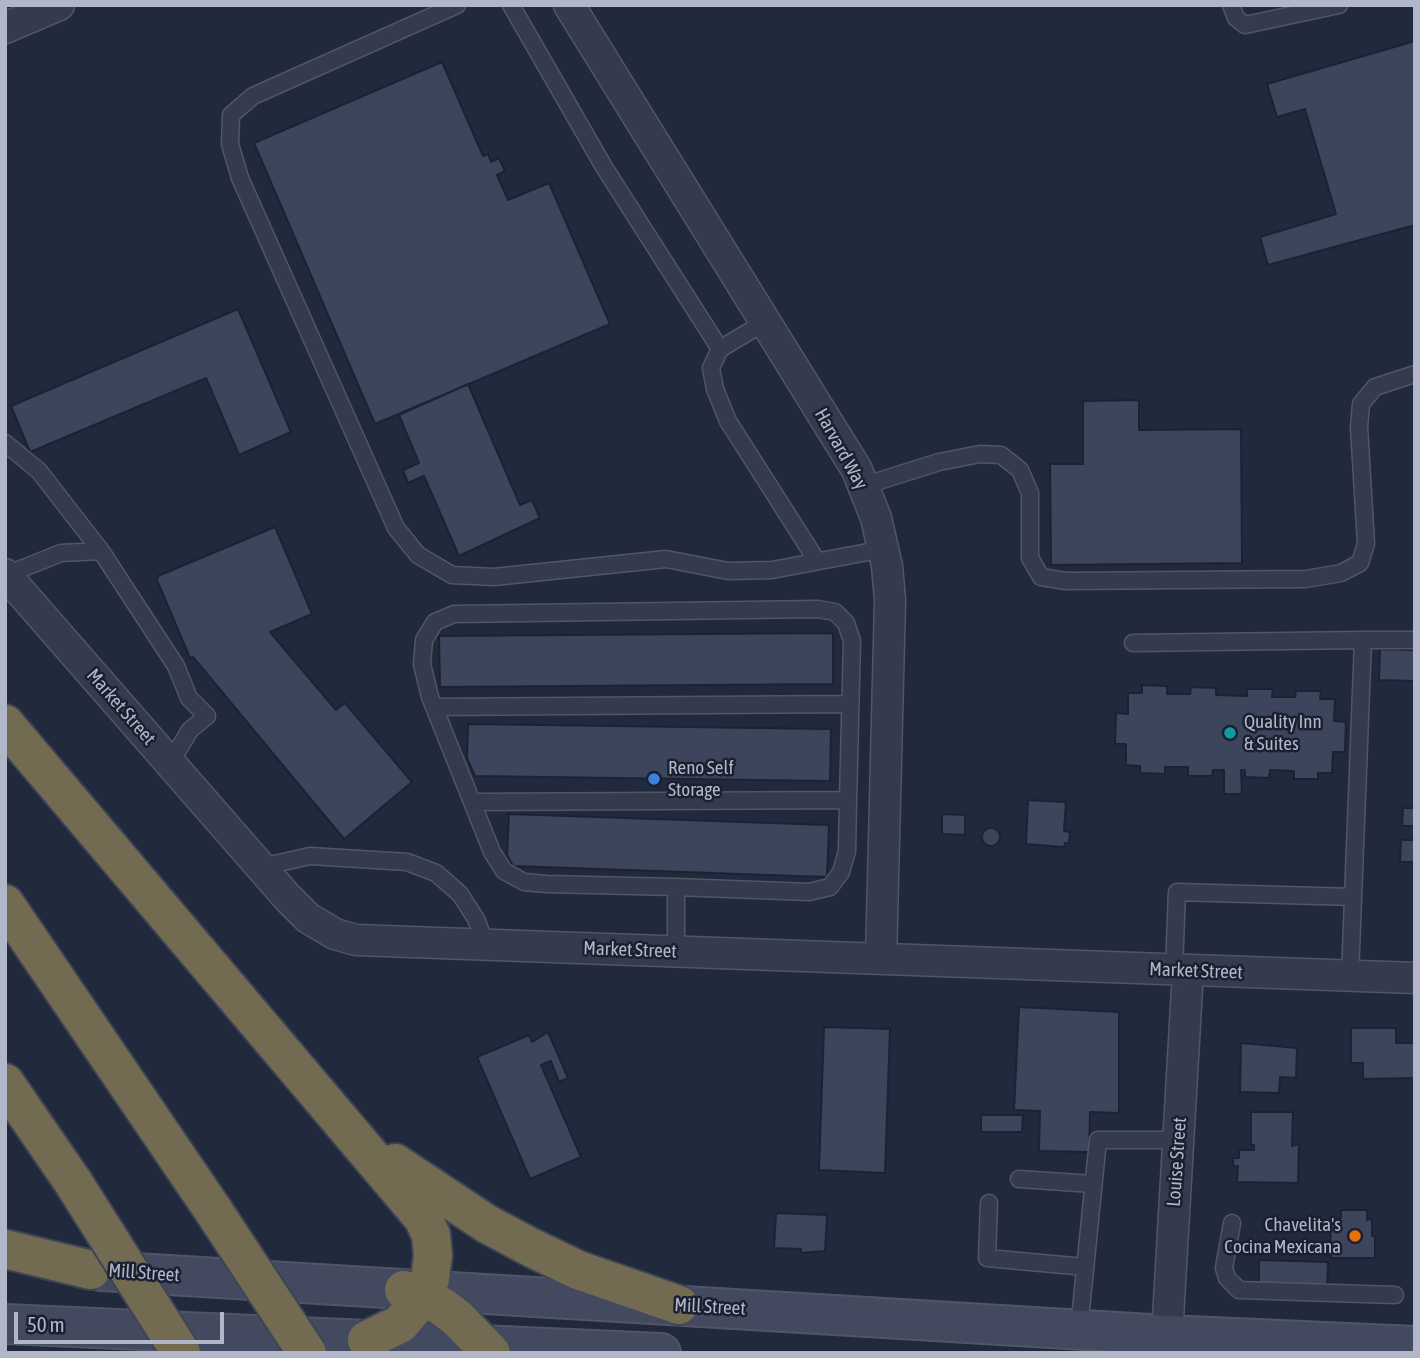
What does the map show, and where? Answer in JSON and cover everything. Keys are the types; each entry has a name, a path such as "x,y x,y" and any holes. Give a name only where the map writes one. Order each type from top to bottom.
{"highway":[{"path":"5,724 423,1218 431,1235 433,1255 418,1293 400,1324 368,1340"},
{"path":"5,904 307,1353"},
{"path":"5,1083 73,1182 181,1353"},
{"path":"320,1098 387,1157 487,1224 579,1270 678,1305"},
{"path":"5,1249 91,1270"},
{"path":"418,1293 457,1318 488,1349"}],"main road":[{"name":"Mill Street","path":"5,1267 91,1270 418,1293 678,1305 1079,1329 1166,1344 1415,1346"},
{"path":"5,1324 368,1340 488,1349 661,1353"}],"street":[{"path":"5,29 59,5"},
{"name":"Harvard Way","path":"569,5 765,322 863,486 876,518 884,550 890,600 881,959"},
{"name":"Market Street","path":"6,574 261,867 308,918 335,934 356,940 1415,978"},
{"name":"Louise Street","path":"1166,1344 1178,1140 1181,970"}],"lane":[{"path":"457,5 253,96 231,115 230,144 240,178 396,528 418,555 452,575 494,577 666,559 728,571 772,570 884,550"},
{"path":"511,5 604,167 720,349"},
{"path":"1231,5 1236,18 1245,25 1339,5"},
{"path":"765,322 720,349 711,368 715,389 728,421 817,561"},
{"path":"863,486 939,462 980,454 1001,455 1020,470 1030,493 1030,558 1041,577 1066,581 1306,579 1341,573 1360,563 1366,544 1359,427 1361,404 1375,387 1415,374"},
{"path":"5,443 39,471 101,551 176,666 189,698 207,716 190,730 170,763"},
{"path":"6,574 61,553 101,551"},
{"path":"818,609 835,612 846,623 852,640 850,704 847,851 841,872 830,887 810,892 524,881 504,871 492,852 434,707 422,664 424,640 435,622 454,614 818,609"},
{"path":"1133,643 1415,639"},
{"path":"1350,976 1363,640"},
{"path":"434,707 850,704"},
{"path":"472,802 848,800"},
{"path":"261,867 310,856 407,862 436,873 460,894 476,919 486,945"},
{"path":"676,887 676,951"},
{"path":"1181,970 1177,892 1353,897"},
{"path":"1079,1329 1098,1140 1178,1140"},
{"path":"1019,1179 1093,1184"},
{"path":"989,1203 987,1258 1085,1267"},
{"path":"1232,1223 1224,1268 1227,1278 1239,1290 1395,1295"}],"building":[{"path":"1415,41 1415,225 1268,265 1260,237 1336,214 1305,109 1277,117 1267,84"},
{"path":"442,62 483,156 488,154 491,162 499,158 505,171 497,175 508,200 549,183 610,324 375,424 254,143"},
{"path":"238,309 291,432 239,455 206,378 30,452 11,406"},
{"path":"468,384 520,505 532,500 540,518 459,556 424,476 408,483 403,470 419,463 399,415"},
{"path":"1139,400 1139,430 1241,429 1242,563 1051,565 1050,464 1083,464 1083,401"},
{"path":"275,527 312,614 270,632 336,710 345,703 412,782 344,839 193,657 190,658 157,580 158,576"},
{"path":"833,633 833,684 440,687 439,636"},
{"path":"1380,649 1415,650 1415,681 1379,680"},
{"name":"Quality Inn & Suites","path":"1142,685 1167,686 1167,694 1190,694 1191,687 1216,688 1216,695 1247,696 1247,689 1273,689 1272,697 1295,697 1296,691 1321,691 1320,699 1335,699 1334,721 1346,722 1345,752 1333,752 1332,773 1318,773 1318,779 1294,779 1294,771 1270,770 1269,778 1245,777 1245,770 1241,770 1242,794 1224,794 1224,770 1213,770 1212,776 1188,776 1188,767 1165,767 1165,774 1140,773 1140,766 1126,765 1126,744 1115,744 1116,713 1128,714 1128,693 1142,693"},
{"path":"468,724 831,729 830,781 475,776 467,758"},
{"path":"1028,800 1066,802 1064,831 1070,832 1069,843 1065,843 1064,847 1026,844"},
{"path":"1403,808 1415,808 1415,826 1402,826"},
{"path":"509,814 829,825 827,877 513,866 507,855"},
{"path":"942,814 965,815 965,835 942,834"},
{"path":"991,828 997,831 1000,837 997,843 991,846 985,843 982,837 985,831"},
{"path":"1401,840 1415,840 1415,862 1400,862"},
{"path":"1019,1007 1119,1012 1119,1113 1090,1112 1089,1152 1039,1151 1040,1111 1014,1110"},
{"path":"824,1027 890,1029 885,1173 819,1170"},
{"path":"1351,1028 1396,1028 1396,1043 1415,1043 1415,1078 1363,1079 1363,1063 1351,1063"},
{"path":"548,1032 568,1078 559,1082 551,1061 541,1065 581,1157 530,1179 477,1057 529,1035 532,1042"},
{"path":"1241,1043 1297,1048 1296,1078 1280,1077 1279,1093 1240,1092"},
{"path":"1251,1112 1293,1112 1292,1146 1299,1144 1298,1183 1237,1182 1238,1166 1233,1166 1233,1158 1239,1158 1239,1150 1254,1150 1254,1145 1251,1145"},
{"path":"981,1115 1023,1115 1022,1132 981,1132"},
{"path":"1341,1210 1367,1210 1367,1220 1372,1219 1372,1236 1375,1236 1375,1258 1331,1258 1330,1218 1341,1218"},
{"path":"776,1213 827,1215 825,1251 801,1253 801,1249 774,1248"},
{"path":"1259,1260 1328,1262 1327,1290 1259,1285"}],"place":[{"name":"Quality Inn & Suites","path":"1230,733"},
{"name":"Reno Self Storage","path":"654,779"},
{"name":"Chavelita's Cocina Mexicana","path":"1355,1236"}]}
